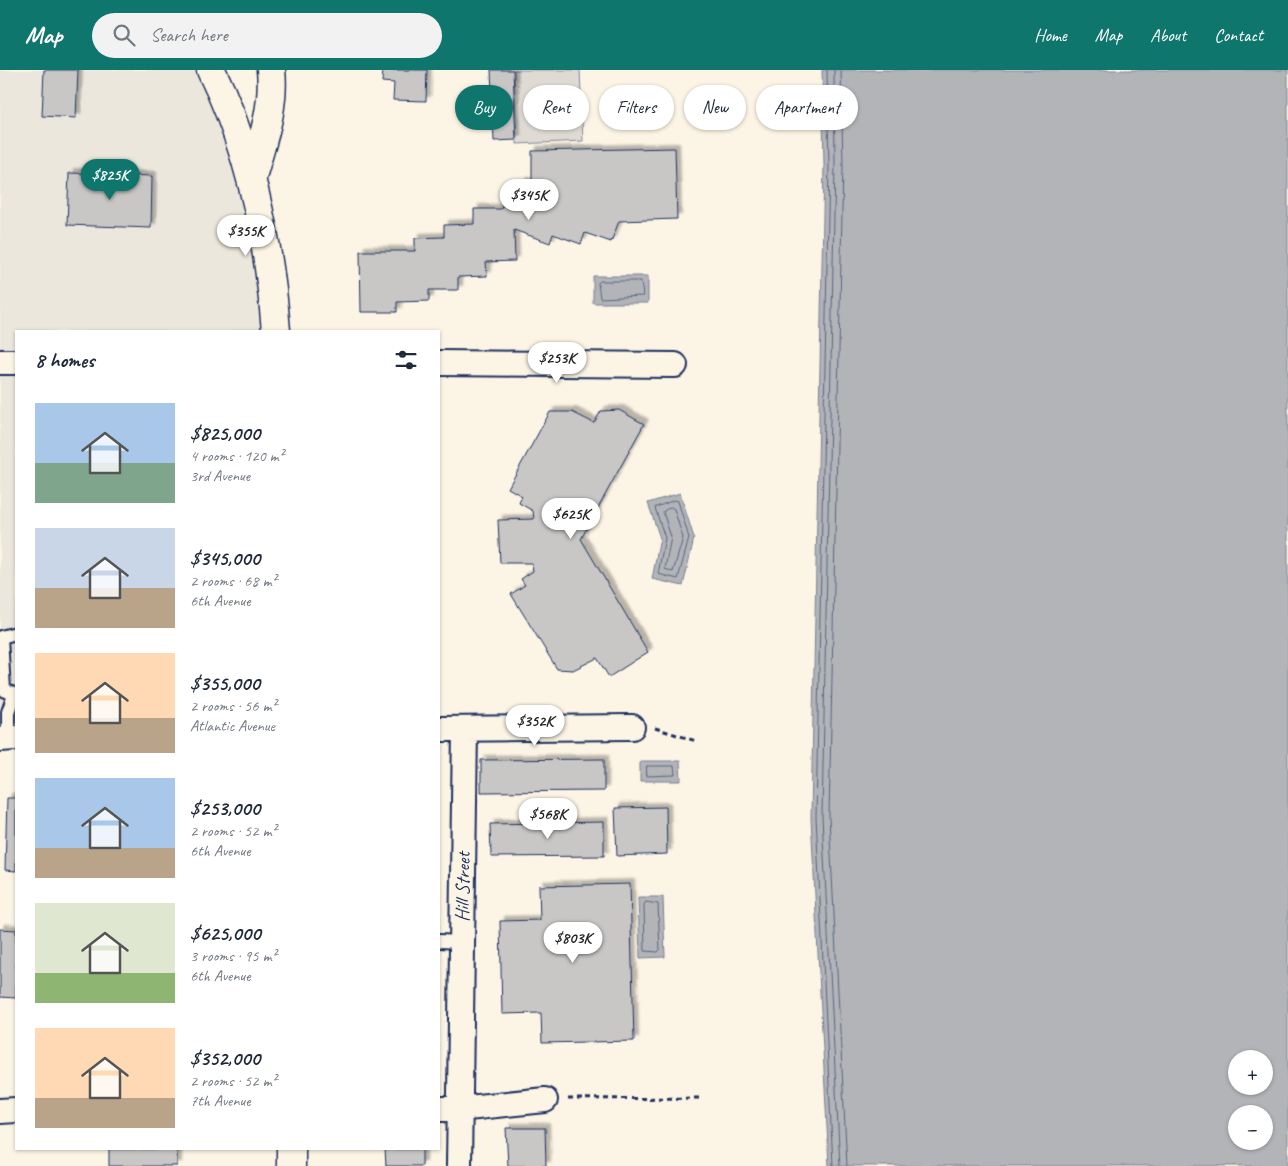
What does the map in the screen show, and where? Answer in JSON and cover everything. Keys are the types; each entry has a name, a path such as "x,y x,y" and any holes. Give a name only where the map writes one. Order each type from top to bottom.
{"main road":[{"path":"211,70 252,176 262,222 276,330"},
{"path":"252,176 266,127 273,91 271,70"},
{"path":"291,1150 291,1166"}],"street":[{"path":"0,362 15,362"},
{"path":"440,364 675,365"},
{"path":"440,729 632,727"},
{"name":"Hill Street","path":"459,1166 448,1109 450,941 465,729"},
{"path":"448,1109 545,1100"},
{"path":"0,1111 15,1110"}],"lane":[{"path":"8,739 8,712 15,695 4,690 1,637 15,633"}],"path":[{"path":"632,727 653,728 696,741"},
{"path":"545,1100 703,1098"}],"shaded area":[{"path":"0,70 211,70 276,330 15,330 15,738 0,739"},
{"path":"514,70 580,70 581,85 523,85 523,130 583,130 583,141 517,144"}],"water":[{"path":"822,70 1288,70 1288,1166 829,1166 811,818 823,130 858,130 858,85 822,85"},
{"path":"593,276 648,276 648,303 593,303"},
{"path":"680,493 694,538 683,586 652,579 660,538 648,503"},
{"path":"640,761 680,761 681,781 640,781"},
{"path":"638,897 663,897 665,957 640,958"}],"building":[{"path":"44,70 78,70 76,118 42,116"},
{"path":"383,70 427,70 426,101 393,100 394,83 382,82"},
{"path":"491,70 513,70 516,140 494,141 494,130 513,130 513,85 492,85"},
{"path":"675,148 677,219 619,221 611,242 585,233 581,244 553,234 550,243 514,230 515,261 486,262 487,276 458,277 458,290 429,290 429,301 397,302 397,312 361,312 360,251 415,251 415,238 444,237 444,225 474,224 474,209 501,209 508,189 519,192 523,182 532,182 532,151"},
{"path":"69,173 152,176 151,228 67,225"},
{"path":"619,410 644,424 581,539 648,652 609,677 597,658 573,670 557,669 511,594 525,585 521,579 533,571 532,563 500,563 498,520 534,519 533,511 519,503 522,496 508,488 550,412 572,412 594,423 601,411"},
{"path":"604,759 604,791 481,792 481,760"},
{"path":"7,798 15,798 15,871 5,870"},
{"path":"666,807 667,854 617,856 615,808"},
{"path":"604,822 604,856 491,857 490,824"},
{"path":"630,884 634,1041 542,1043 541,1013 502,1014 500,921 540,920 539,886"},
{"path":"0,929 15,930 15,998 0,997"},
{"path":"506,1128 545,1128 546,1166 508,1166"},
{"path":"109,1150 177,1150 177,1166 109,1166"},
{"path":"385,1150 422,1150 422,1166 386,1166"}]}
